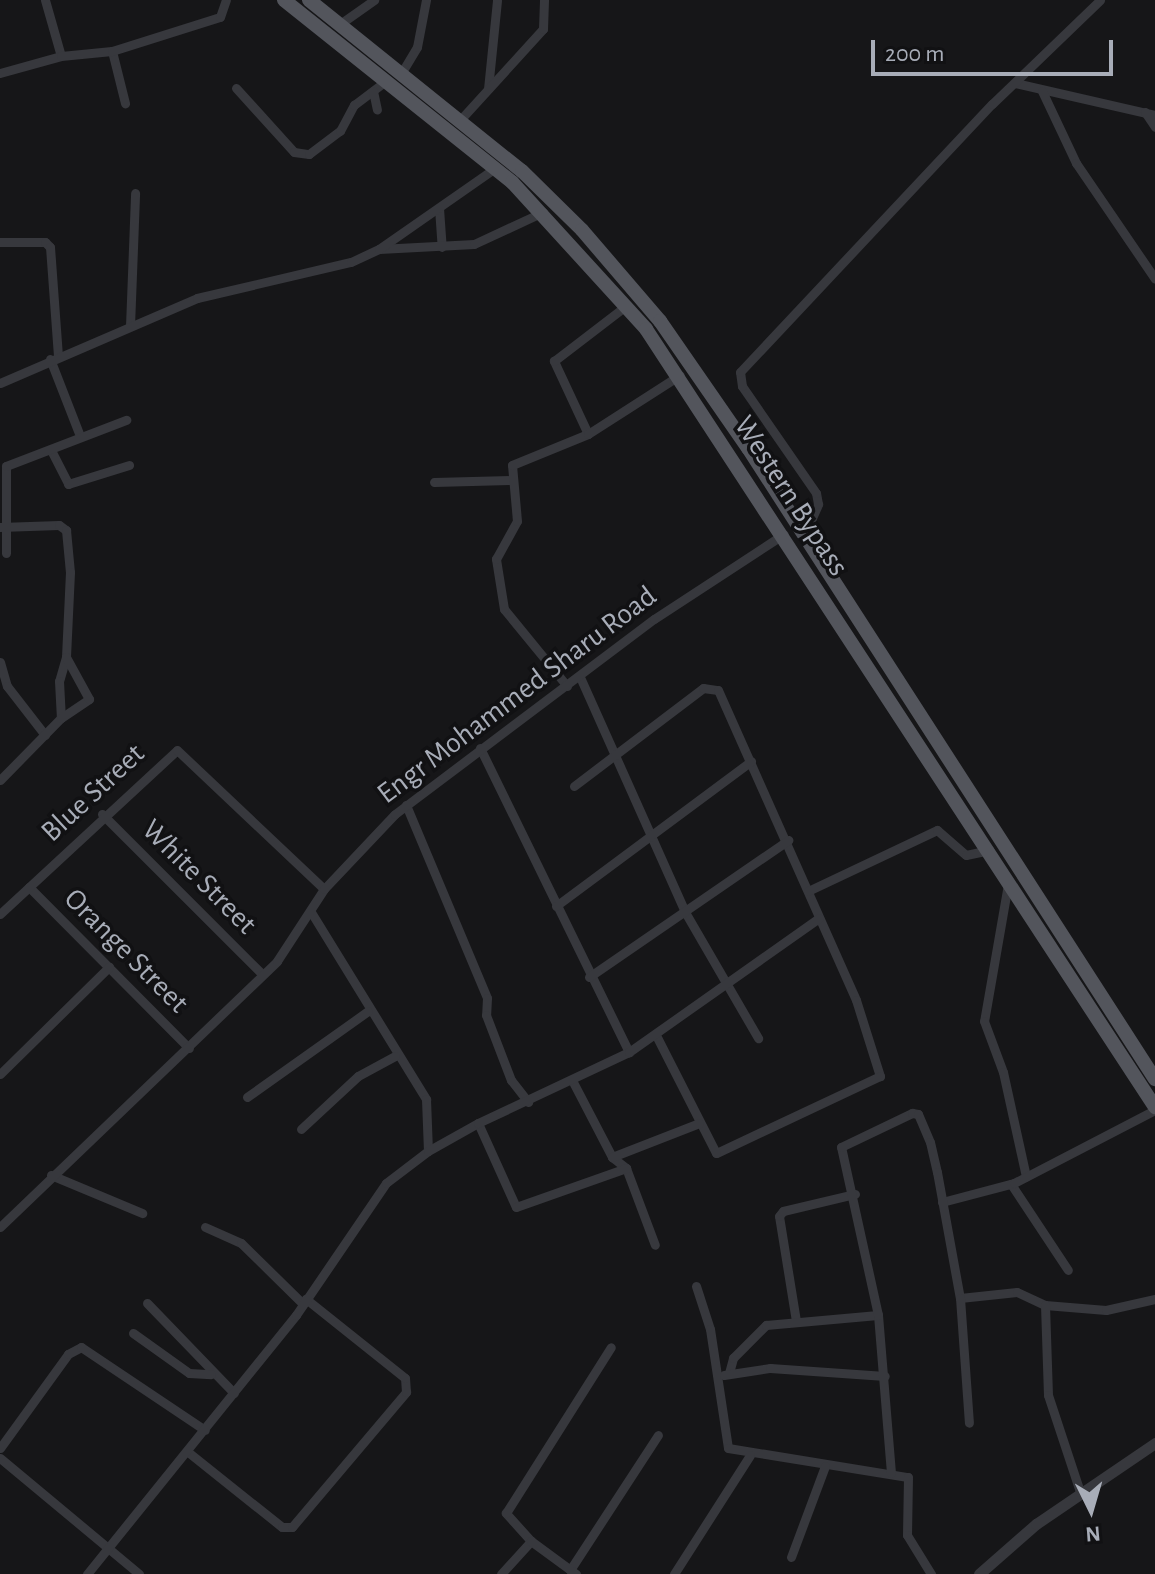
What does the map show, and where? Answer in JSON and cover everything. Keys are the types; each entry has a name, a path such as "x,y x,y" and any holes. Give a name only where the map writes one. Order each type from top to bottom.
{"main road":[{"name":"Western Bypass","path":"284,0 340,24 461,119 556,203 626,278 689,360 1155,1079"},
{"name":"Western Bypass","path":"309,0 319,17 387,80 495,168 543,212 627,305 680,375 1155,1109"}],"street":[{"path":"45,0 61,56"},
{"path":"0,73 61,56 112,51 220,17 226,0"},
{"path":"340,24 374,0"},
{"path":"402,72 417,47 426,0"},
{"path":"488,89 497,0"},
{"path":"461,119 545,26 544,0"},
{"path":"804,536 818,504 816,493 742,386 740,372 1015,83 1100,0"},
{"path":"112,51 125,103"},
{"path":"236,88 301,154 315,151 340,131 354,105 387,80"},
{"path":"1015,83 1150,114 1155,127"},
{"path":"373,91 377,110"},
{"path":"1042,91 1076,163 1155,279"},
{"path":"0,383 197,298 348,263 379,249 495,168"},
{"path":"130,326 135,193"},
{"path":"439,208 442,247"},
{"path":"379,249 474,244 543,212"},
{"path":"0,242 45,242 50,247 54,358 80,436"},
{"path":"588,434 554,361 627,305"},
{"path":"567,686 504,609 496,559 517,521 512,465 520,458 588,434 680,375"},
{"path":"6,553 4,469 126,420"},
{"path":"52,452 68,484 129,465"},
{"path":"434,482 512,480"},
{"path":"3,527 59,525 66,530 66,657 59,681 61,718"},
{"name":"Engr Mohammed Sharu Road","path":"0,1227 51,1175 189,1048 288,947 324,889 406,805 654,619 784,534"},
{"path":"0,780 61,718 89,699 66,657"},
{"path":"0,662 7,686 45,735"},
{"path":"580,677 685,912 758,1038"},
{"path":"574,786 708,685 718,690 788,840 856,1000 878,1079 719,1153 699,1123 656,1035"},
{"path":"480,748 589,977 629,1052"},
{"name":"Blue Street","path":"0,914 102,814 171,752 181,751 324,889"},
{"path":"556,906 751,761"},
{"path":"406,805 487,998 486,1015 511,1080 528,1102"},
{"name":"White Street","path":"102,814 262,974"},
{"path":"808,891 937,830 966,855 989,850"},
{"path":"589,977 788,840"},
{"path":"1009,881 984,1021 1003,1072 1026,1177"},
{"name":"Orange Street","path":"29,887 189,1048"},
{"path":"311,912 395,1056 426,1099 428,1151"},
{"path":"87,1574 188,1452 305,1302 380,1190 428,1151 478,1123 573,1082 629,1052 727,986 819,918"},
{"path":"0,1074 109,967"},
{"path":"247,1097 368,1011"},
{"path":"301,1129 358,1076 395,1056"},
{"path":"573,1082 612,1157 626,1168 655,1245"},
{"path":"942,1202 1011,1184 1155,1109"},
{"path":"891,1473 878,1315 855,1194 842,1144 915,1112 930,1142 960,1298 969,1423"},
{"path":"478,1123 516,1207 626,1168"},
{"path":"612,1157 699,1123"},
{"path":"51,1175 142,1213"},
{"path":"1011,1184 1068,1270"},
{"path":"796,1321 779,1216 783,1211 855,1194"},
{"path":"188,1452 282,1527 292,1527 406,1392 405,1378 305,1302 241,1243 205,1227"},
{"path":"696,1286 717,1376 728,1448 750,1455 891,1473 910,1480 907,1535 931,1574"},
{"path":"960,1298 1017,1292 1045,1305 1106,1310 1155,1299"},
{"path":"147,1303 195,1348 211,1374 234,1393"},
{"path":"1045,1305 1048,1395 1080,1492"},
{"path":"729,1373 730,1361 757,1329 796,1321 878,1315"},
{"path":"133,1333 189,1373 211,1374"},
{"path":"0,1448 68,1354 81,1347 205,1430"},
{"path":"611,1347 506,1513 531,1541 573,1572 658,1435"},
{"path":"717,1376 770,1368 885,1376"},
{"path":"979,1574 1080,1492 1155,1443"},
{"path":"674,1574 750,1455"},
{"path":"0,1458 139,1574"},
{"path":"791,1557 825,1466"},
{"path":"501,1574 531,1541"}]}
